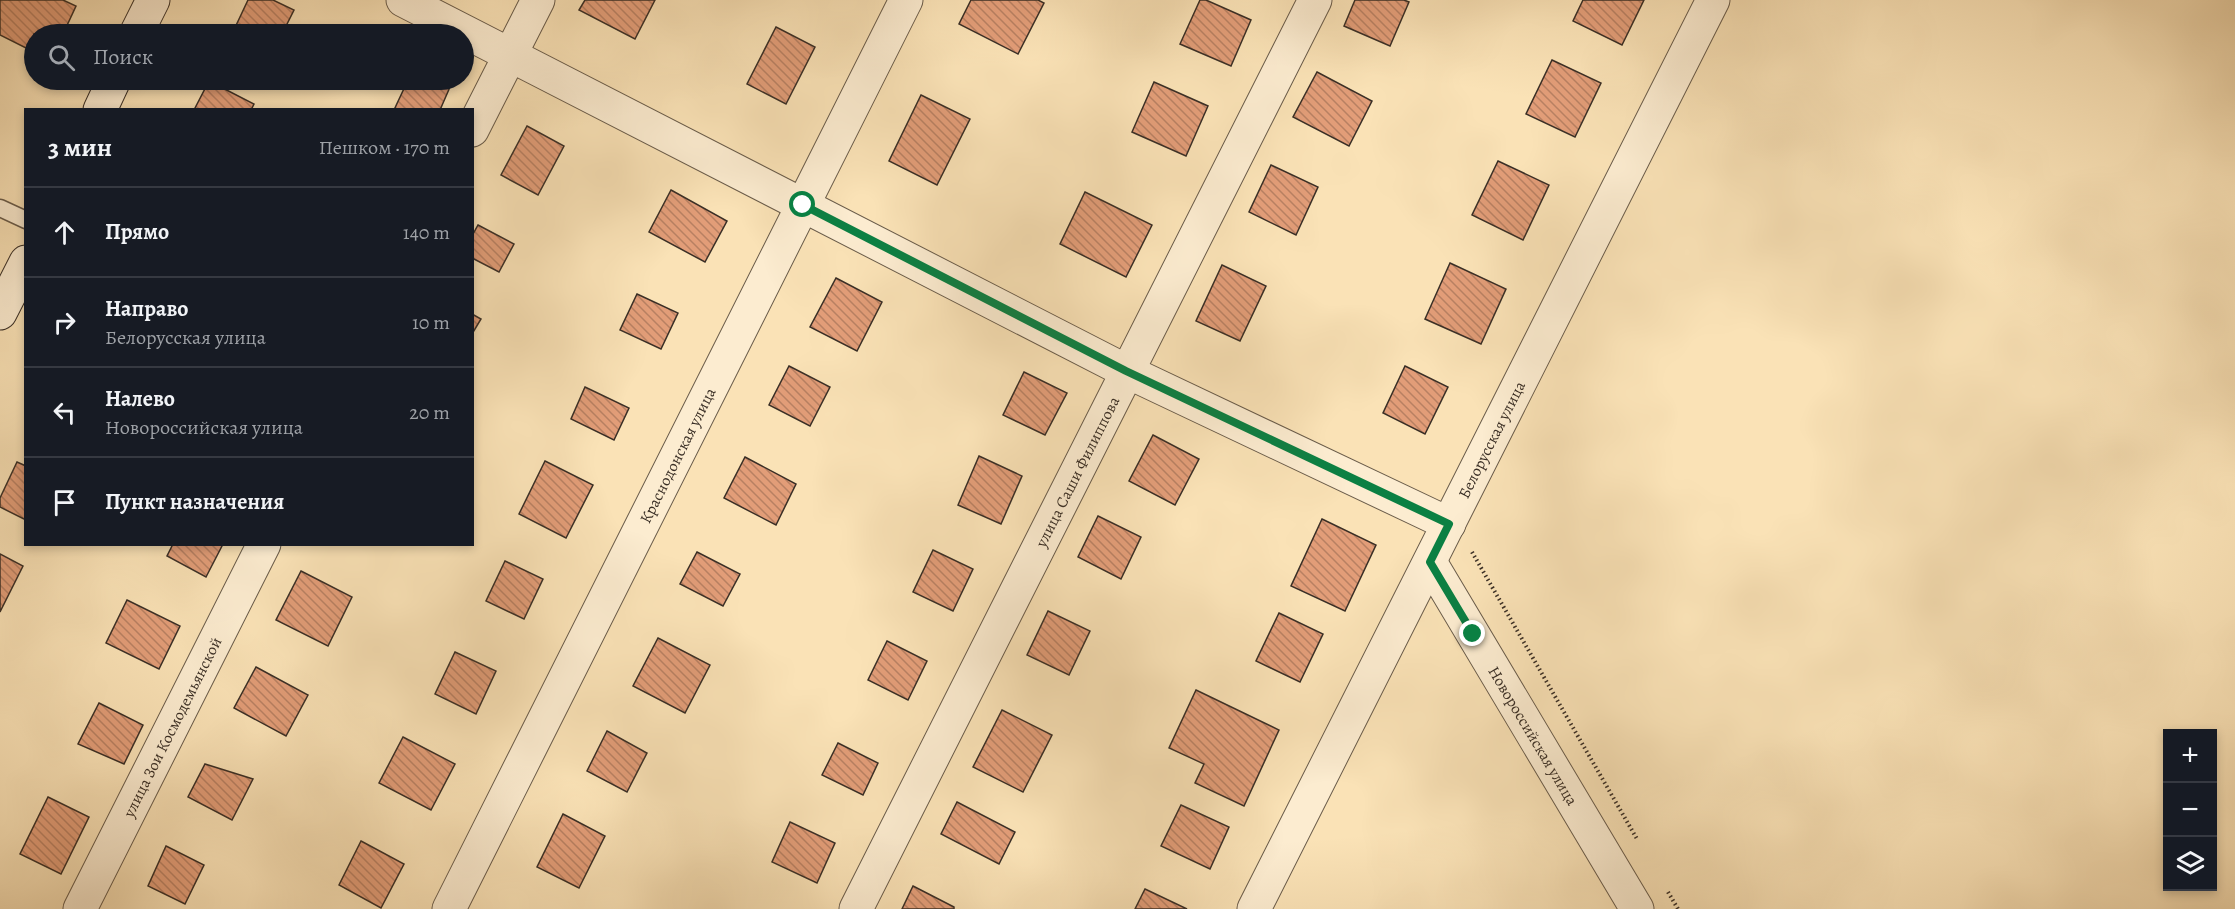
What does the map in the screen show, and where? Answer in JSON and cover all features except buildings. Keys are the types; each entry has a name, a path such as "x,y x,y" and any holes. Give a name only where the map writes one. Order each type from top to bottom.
{"street":[{"path":"141,24 153,0"},
{"path":"403,0 450,24"},
{"path":"474,126 538,0"},
{"name":"Краснодонская улица","path":"449,909 906,0"},
{"name":"улица Саши Филиппова","path":"856,909 1315,0"},
{"name":"Белорусская улица","path":"1254,909 1713,0"},
{"path":"474,36 1126,371 1450,520"},
{"path":"101,108 109,90"},
{"path":"0,313 24,266"},
{"name":"улица Зои Космодемьянской","path":"80,909 263,546"},
{"name":"Новороссийская улица","path":"1430,562 1637,909"}],"lane":[{"path":"0,208 24,219"}],"path":[{"path":"1450,520 1642,847"},
{"path":"1666,888 1678,909"}],"route":[{"path":"803,205 1126,371 1449,524 1430,562 1473,634"}]}
